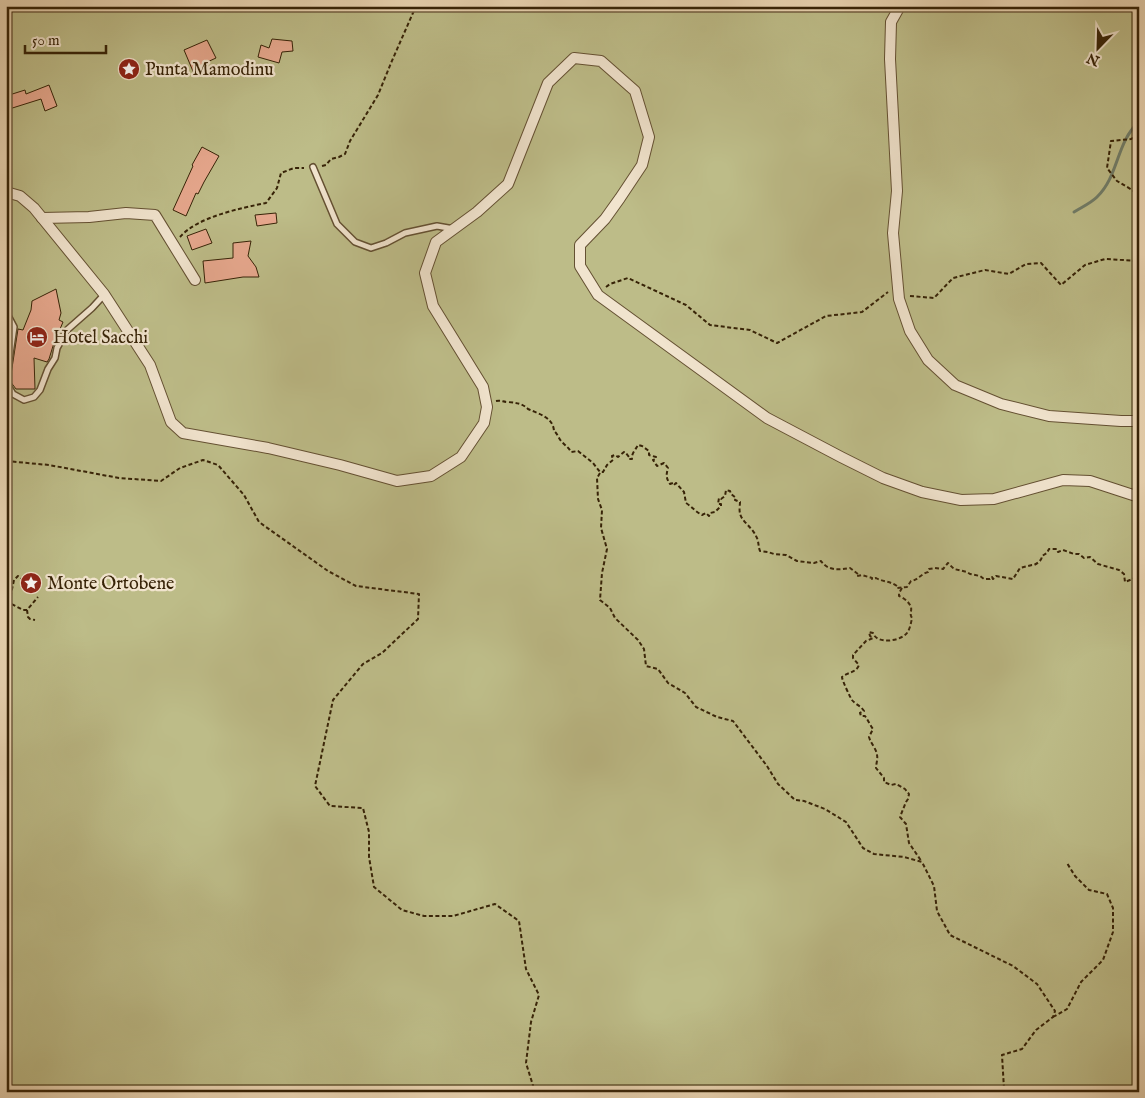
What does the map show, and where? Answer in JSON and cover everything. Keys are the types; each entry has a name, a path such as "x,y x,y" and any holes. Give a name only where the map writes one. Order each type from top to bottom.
{"street":[{"path":"900,6 891,22 890,59 897,191 893,233 899,299 910,331 928,360 956,385 1001,404 1050,416 1139,421"},
{"path":"6,192 20,196 34,208 104,294 150,365 171,422 183,434 277,450 340,464 397,481 431,476 461,457 484,423 487,407 483,387 433,306 425,273 436,242 477,212 508,184 548,83 574,58 601,61 635,91 649,137 642,165 605,219 580,245 580,266 598,295 767,418 841,458 883,478 922,492 961,500 994,499 1063,480 1090,481 1139,496"},
{"path":"42,218 89,217 126,213 155,215 195,280"}],"lane":[{"path":"313,167 336,224 355,242 371,248 405,233 437,226 454,229"},
{"path":"6,312 8,320 14,327 6,382 13,394 24,400 34,396 40,390 48,369 55,358 57,348 67,330 92,308 104,294"}],"path":[{"path":"174,245 182,235 211,218 266,203 277,188 281,173 294,168 326,165 331,159 345,154 350,141 378,95 390,63 416,6"},
{"path":"1139,135 1131,139 1111,141 1107,168 1117,180 1139,194"},
{"path":"598,295 610,284 628,278 686,305 710,325 750,330 777,343 826,316 862,312 898,284 908,296 934,298 953,278 985,270 1009,274 1026,264 1041,263 1061,285 1085,265 1105,259 1139,261"},
{"path":"509,403 515,402 546,416 554,426 554,431 562,442 572,452 578,451 582,454 600,472"},
{"path":"922,862 904,857 874,854 863,848 846,822 825,809 804,801 795,800 778,784 767,766 733,721 717,717 696,707 685,693 668,683 658,669 646,666 644,649 638,640 615,618 610,608 600,600 602,573 607,548 601,528 602,510 598,499 597,478 600,472 612,462 612,456 618,457 624,452 629,457 628,459 632,459 638,445 642,446 648,451 648,454 656,457 653,460 657,466 665,464 668,468 666,478 670,484 676,483 684,492 686,503 702,515 706,513 709,516 710,513 715,512 721,506 721,504 718,504 719,498 722,499 725,496 726,490 730,490 731,494 736,498 735,500 741,504 739,512 742,519 750,526 757,537 760,551 786,555 797,561 821,561 827,567 838,570 850,568 858,576 862,575 872,579 876,578 881,581 892,582 897,588 907,587 912,581 928,572 928,570 935,568 943,569 948,563 954,570 967,572 984,579 992,577 993,579 996,576 1014,579 1020,568 1034,565 1049,549 1079,554 1084,558 1090,558 1098,564 1120,570 1124,574 1125,582 1135,578 1139,580"},
{"path":"6,461 49,465 119,478 161,481 180,468 203,460 218,464 244,495 259,522 328,571 356,586 419,594 418,620 382,654 363,664 333,700 315,786 330,806 364,808 369,832 369,857 374,887 402,910 424,916 453,916 495,904 519,921 526,969 539,995 531,1022 526,1063 535,1092"},
{"path":"23,584 18,576 14,580 8,602 23,610 28,610"},
{"path":"902,588 899,596 903,597 911,607 910,614 912,618 908,633 903,638 889,641 877,639 873,633 869,632 873,638 853,655 853,658 859,665 857,669 852,673 845,674 842,677 843,682 846,684 853,701 862,707 864,711 860,713 861,716 867,718 873,729 869,737 877,754 876,768 884,778 884,782 891,785 896,784 905,789 909,794 900,817 906,824 909,844 922,862 934,886 937,911 950,935 1013,966 1037,984 1055,1011 1053,1017"},
{"path":"35,620 28,618 28,610 38,597"},
{"path":"6,788 10,797 6,797"},
{"path":"1008,1092 1004,1089 1002,1055 1022,1049 1036,1030 1067,1009 1081,982 1103,960 1113,932 1114,908 1107,894 1088,890 1066,863"}],"shaded area":[{"name":"Monte Ortobene","path":"6,6 1139,6 1139,1092 6,1092"}],"building":[{"path":"272,39 292,41 293,51 282,52 279,63 258,57 261,45 269,48"},
{"path":"207,40 216,58 205,63 208,70 195,76 184,50"},
{"path":"49,85 57,106 45,111 41,99 6,110 6,96 25,90 26,94"},
{"path":"202,147 219,156 198,194 196,193 186,216 173,210 192,165"},
{"path":"276,213 277,223 257,226 255,215"},
{"path":"206,229 212,243 192,250 187,236"},
{"path":"251,241 248,256 256,267 259,277 243,277 205,283 203,261 233,258 233,243"},
{"name":"Hotel Sacchi","path":"56,289 61,313 59,320 63,322 49,359 47,362 34,358 35,389 16,389 10,381 18,329 23,330 31,310 32,301"}],"waterway":[{"path":"1074,212 1095,199 1104,189 1126,139 1139,122"}],"place":[{"name":"Punta Mamodinu","path":"129,69"},
{"name":"Hotel Sacchi","path":"37,337"},
{"name":"Monte Ortobene","path":"31,583"}]}
